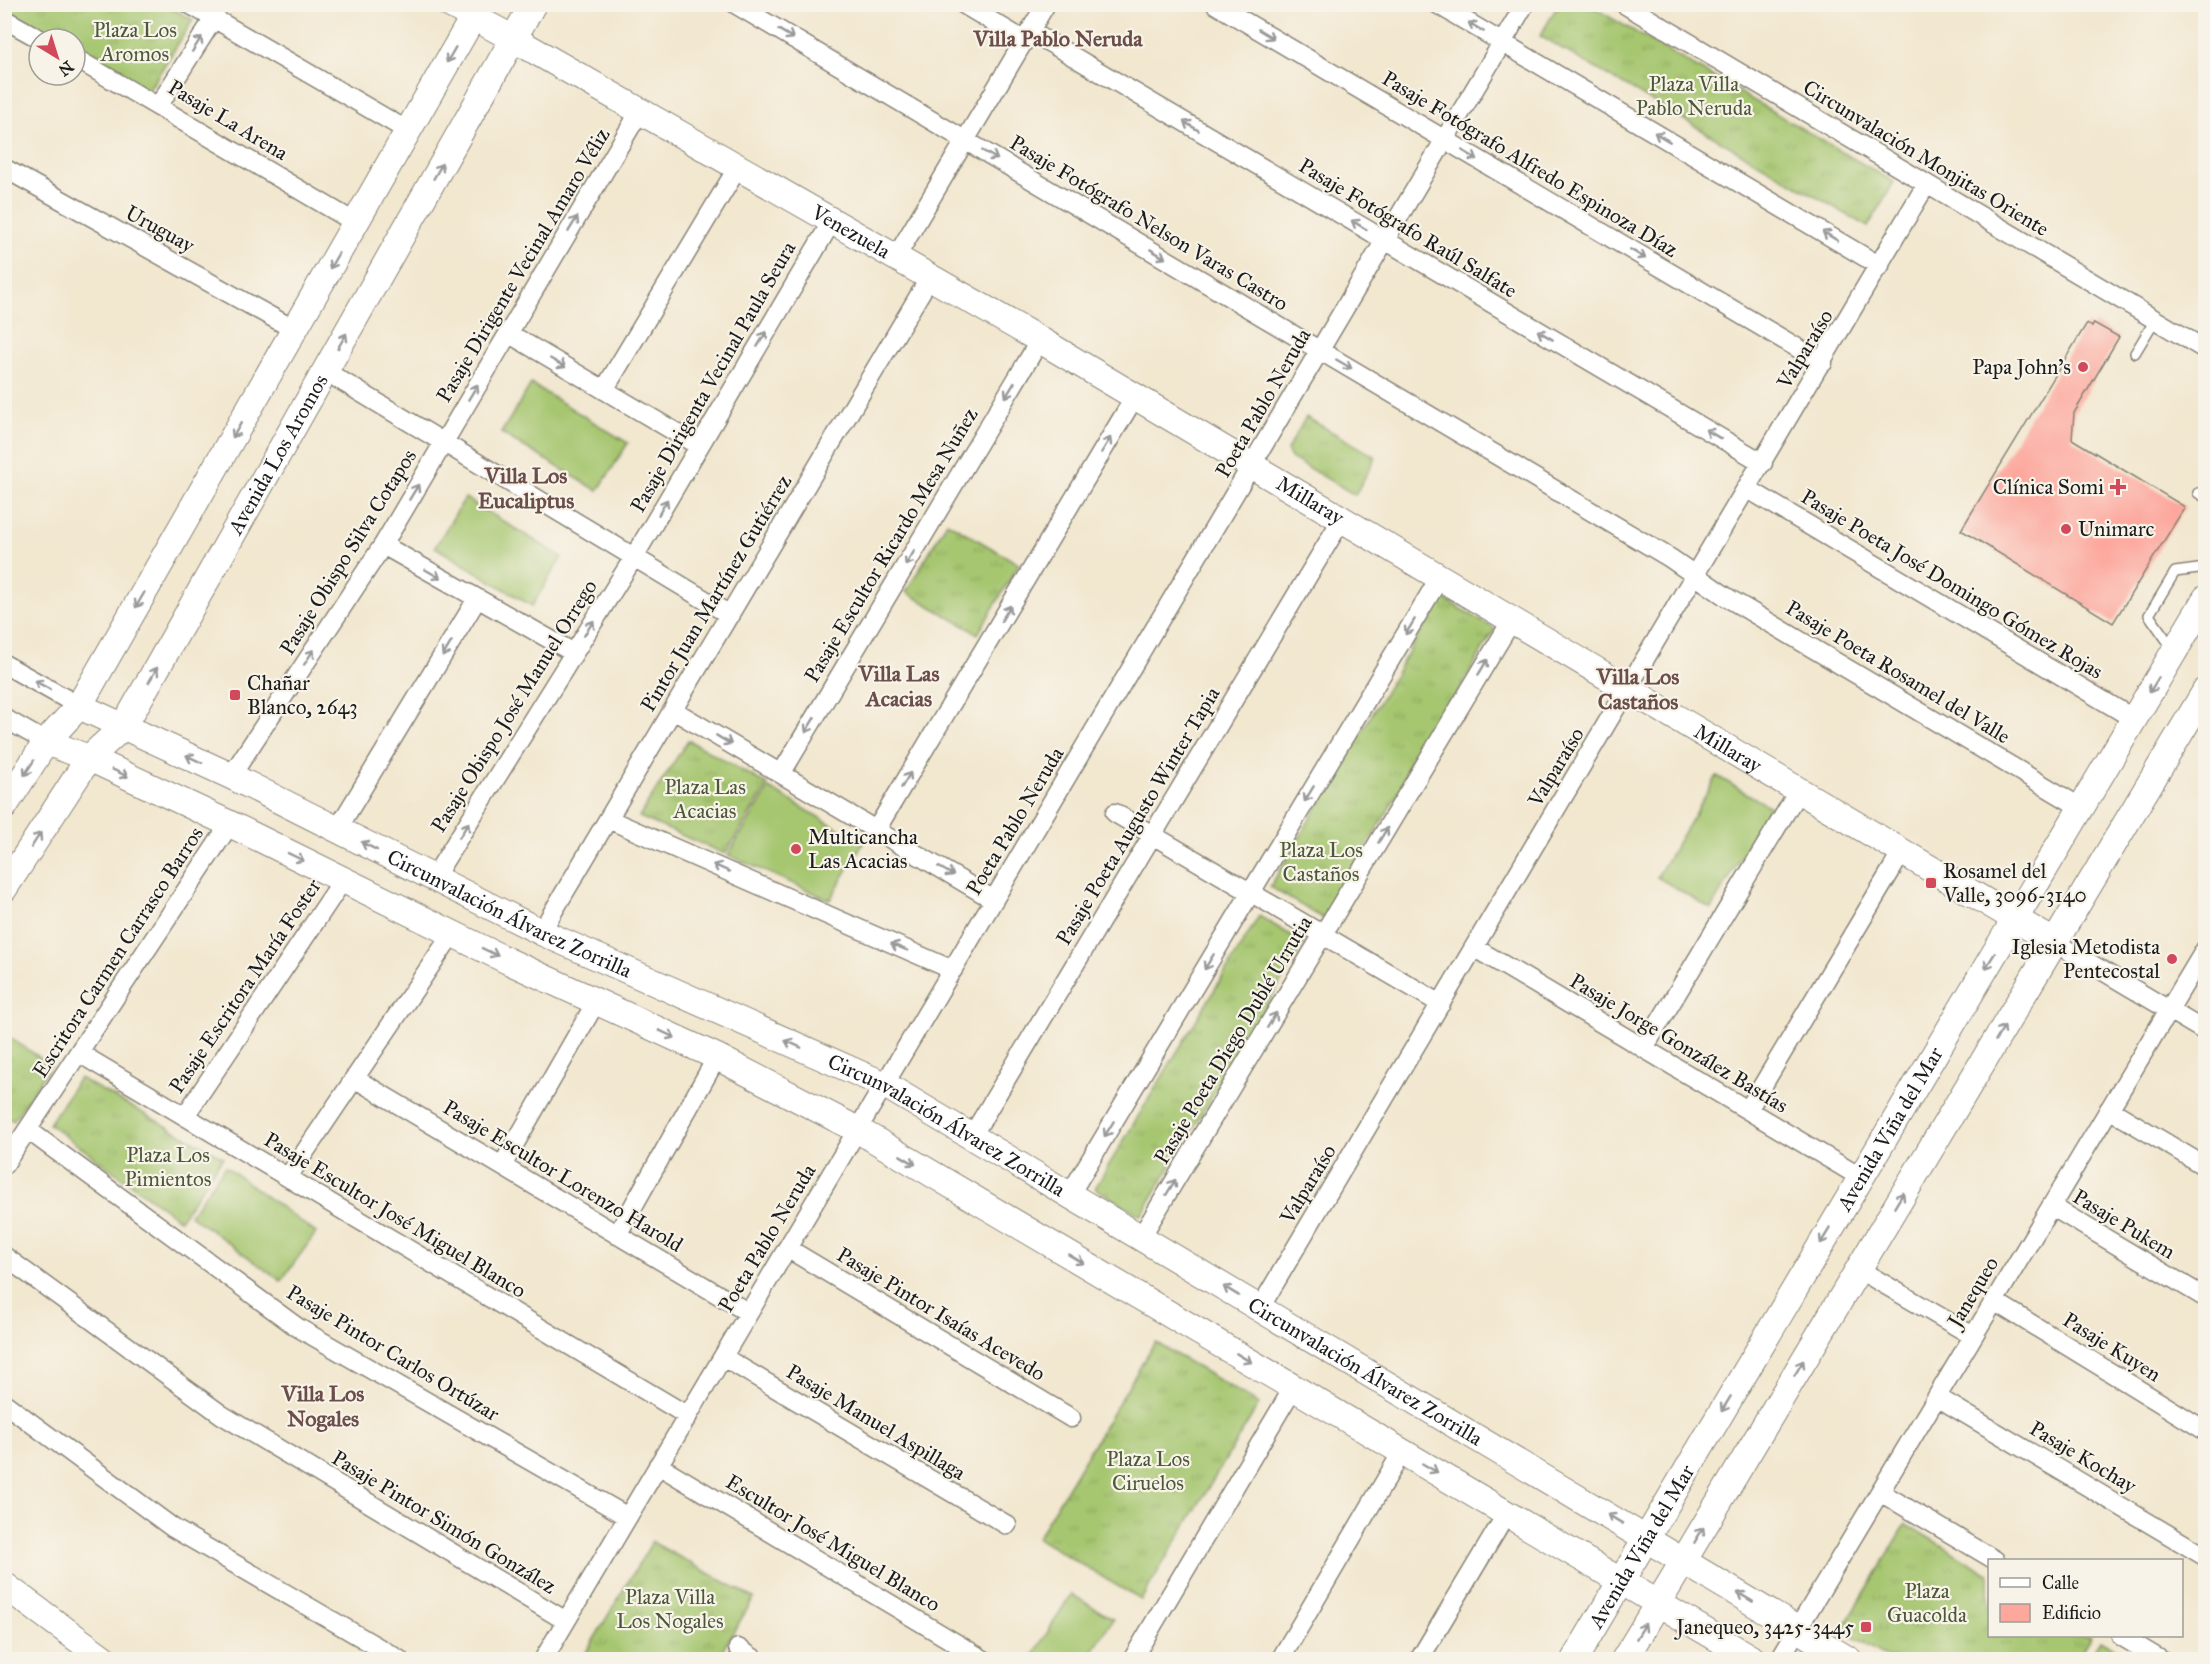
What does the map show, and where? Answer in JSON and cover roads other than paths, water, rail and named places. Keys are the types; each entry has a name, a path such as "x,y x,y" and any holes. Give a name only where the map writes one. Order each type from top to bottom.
{"main road":[{"name":"Venezuela","path":"449,4 476,11 514,39 1040,340 1251,466"},
{"name":"Avenida Los Aromos","path":"4,889 89,758 124,726 533,4"},
{"path":"4,807 46,742 79,706 476,11"},
{"name":"Millaray","path":"1251,466 2054,942"},
{"name":"Avenida Viña del Mar","path":"1574,1659 2205,598"},
{"name":"Avenida Viña del Mar","path":"1624,1659 2205,690"},
{"name":"Circunvalación Álvarez Zorrilla","path":"79,706 231,776 541,932 885,1084 1849,1659"},
{"name":"Circunvalación Álvarez Zorrilla","path":"46,742 89,758 230,824 452,934 717,1057 858,1130 1754,1659"},
{"path":"5,1585 106,1659"}],"street":[{"path":"189,4 408,131"},
{"name":"Pasaje Fotógrafo Nelson Varas Castro","path":"735,4 1694,573"},
{"name":"Pasaje Fotógrafo Raúl Salfate","path":"963,4 1028,36 1385,240 1763,464"},
{"path":"896,257 1046,4"},
{"name":"Pasaje Fotógrafo Alfredo Espinoza Díaz","path":"1215,4 1822,363"},
{"path":"1437,4 1880,266"},
{"name":"Poeta Pablo Neruda","path":"543,1659 1525,4"},
{"name":"Circunvalación Monjitas Oriente","path":"1624,4 2205,350"},
{"path":"159,105 214,18"},
{"path":"4,19 27,32"},
{"name":"Pasaje La Arena","path":"87,65 356,223"},
{"name":"Pasaje Dirigente Vecinal Amaro Véliz","path":"444,442 640,111"},
{"path":"604,390 738,167"},
{"name":"Uruguay","path":"4,168 294,330"},
{"name":"Valparaíso","path":"1260,1308 1629,689 1694,573 1763,464 1926,185"},
{"name":"Pasaje Dirigenta Vecinal Paula Seura","path":"634,557 832,221"},
{"name":"Pintor Juan Martínez Gutiérrez","path":"541,932 930,277"},
{"path":"508,333 699,446"},
{"name":"Pasaje Escultor Ricardo Mesa Nuñez","path":"781,774 1040,340"},
{"path":"325,371 730,615"},
{"path":"876,830 1134,398"},
{"name":"Pasaje Obispo Silva Cotapos","path":"231,776 383,545 444,442"},
{"name":"Pasaje Poeta José Domingo Gómez Rojas","path":"1748,489 2134,719"},
{"name":"Pasaje Poeta Augusto Winter Tapia","path":"972,1136 1342,519"},
{"path":"383,545 574,653"},
{"name":"Pasaje Obispo José Manuel Orrego","path":"433,879 634,557"},
{"name":"Pasaje Poeta Rosamel del Valle","path":"1694,573 1728,598 2080,807"},
{"path":"1070,1194 1440,577"},
{"path":"337,830 477,599"},
{"name":"Pasaje Poeta Diego Dublé Urrutia","path":"1141,1237 1512,620"},
{"name":"Circunvalación Álvarez Zorrilla","path":"4,664 79,706"},
{"path":"673,710 994,900"},
{"name":"Circunvalación Álvarez Zorrilla","path":"4,718 46,742"},
{"path":"1644,1048 1799,790"},
{"path":"1115,813 1442,1004"},
{"path":"608,819 953,970"},
{"name":"Escritora Carmen Carrasco Barros","path":"4,1166 230,824"},
{"path":"1748,1110 1902,852"},
{"name":"Pasaje Escritora María Foster","path":"185,1116 343,880"},
{"path":"288,1177 452,934"},
{"name":"Millaray","path":"2054,942 2205,1032"},
{"name":"Pasaje Jorge González Bastías","path":"1475,948 1860,1177"},
{"name":"Janequeo","path":"1779,1659 2205,948"},
{"path":"502,1166 596,1002"},
{"name":"Pasaje Escultor José Miguel Blanco","path":"78,1053 688,1416"},
{"path":"617,1234 717,1057"},
{"name":"Pasaje Escultor Lorenzo Harold","path":"354,1078 749,1313"},
{"path":"2109,1109 2205,1167"},
{"name":"Pasaje Pintor Carlos Ortúzar","path":"28,1130 297,1326 628,1517"},
{"name":"Pasaje Pukem","path":"2051,1206 2205,1298"},
{"name":"Pasaje Pintor Isaías Acevedo","path":"787,1248 1071,1418"},
{"name":"Pasaje Pintor Simón González","path":"4,1256 222,1415 566,1622"},
{"path":"1858,1269 1973,1336"},
{"name":"Pasaje Kuyen","path":"1994,1301 2205,1431"},
{"name":"Pasaje Manuel Aspillaga","path":"723,1357 1007,1525"},
{"path":"1132,1659 1293,1388"},
{"name":"Pasaje Kochay","path":"1937,1397 2205,1557"},
{"path":"4,1403 173,1528 388,1656"},
{"path":"1280,1659 1402,1452"},
{"name":"Escultor José Miguel Blanco","path":"658,1465 984,1659"},
{"path":"1880,1492 1993,1559"},
{"path":"1419,1659 1507,1513"},
{"path":"2124,1637 2161,1659"},
{"path":"738,1648 756,1659"}],"lane":[{"path":"2135,353 2155,320"},
{"path":"2174,651 2150,615 2175,572 2205,568"}],"place":[{"name":"Papa John's","path":"2083,367"},
{"name":"Clínica Somi","path":"2118,487"},
{"name":"Unimarc","path":"2066,529"},
{"name":"Chañar Blanco, 2643","path":"235,695"},
{"name":"Multicancha Las Acacias","path":"796,849"},
{"name":"Rosamel del Valle, 3096-3140","path":"1931,883"},
{"name":"Iglesia Metodista Pentecostal","path":"2172,959"},
{"name":"Janequeo, 3425-3445","path":"1866,1627"}],"district":[{"name":"Villa Pablo Neruda","path":"1058,38"},
{"name":"Villa Los Eucaliptus","path":"526,488"},
{"name":"Villa Las Acacias","path":"899,686"},
{"name":"Villa Los Castaños","path":"1638,688"},
{"name":"Villa Los Nogales","path":"323,1406"}],"park label":[{"name":"Plaza Los Aromos","path":"135,42"},
{"name":"Plaza Villa Pablo Neruda","path":"1694,96"},
{"name":"Plaza Las Acacias","path":"705,799"},
{"name":"Plaza Los Castaños","path":"1321,862"},
{"name":"Plaza Los Pimientos","path":"168,1167"},
{"name":"Plaza Los Ciruelos","path":"1148,1471"},
{"name":"Plaza Guacolda","path":"1927,1603"},
{"name":"Plaza Villa Los Nogales","path":"670,1609"}]}
